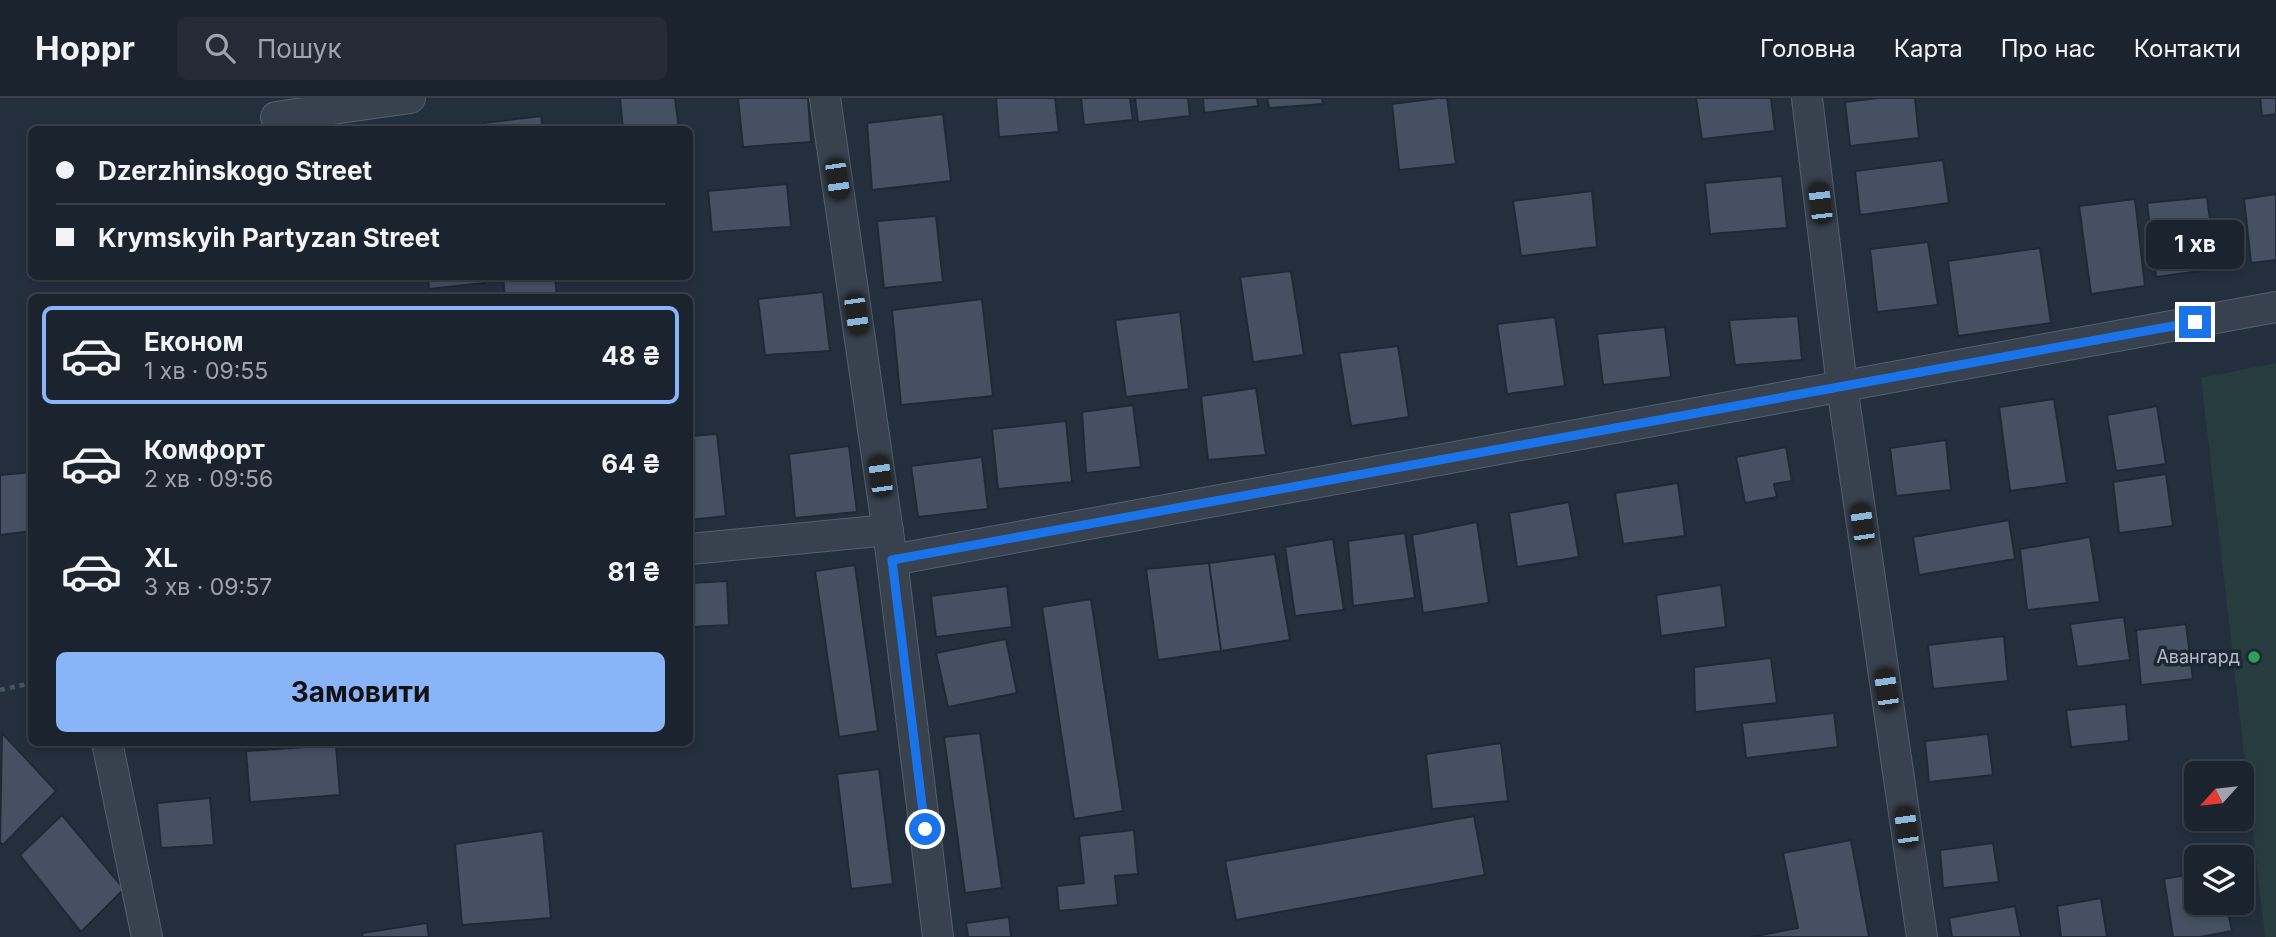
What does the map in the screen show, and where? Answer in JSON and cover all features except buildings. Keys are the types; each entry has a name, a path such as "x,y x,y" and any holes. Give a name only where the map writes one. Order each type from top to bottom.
{"street":[{"path":"276,117 410,98"},
{"path":"825,98 888,530 938,937"},
{"path":"1807,98 1842,386 1922,937"},
{"path":"892,560 2276,307"},
{"path":"693,549 888,530"},
{"path":"108,746 147,937"}],"path":[{"path":"0,690 28,684"}],"green space":[{"name":"Авангард","path":"2276,363 2276,937 2265,937 2253,831 2254,761 2245,761 2201,378"}],"place":[{"name":"Авангард","path":"2254,657"}],"route":[{"path":"925,829 892,560 2195,322"}]}
